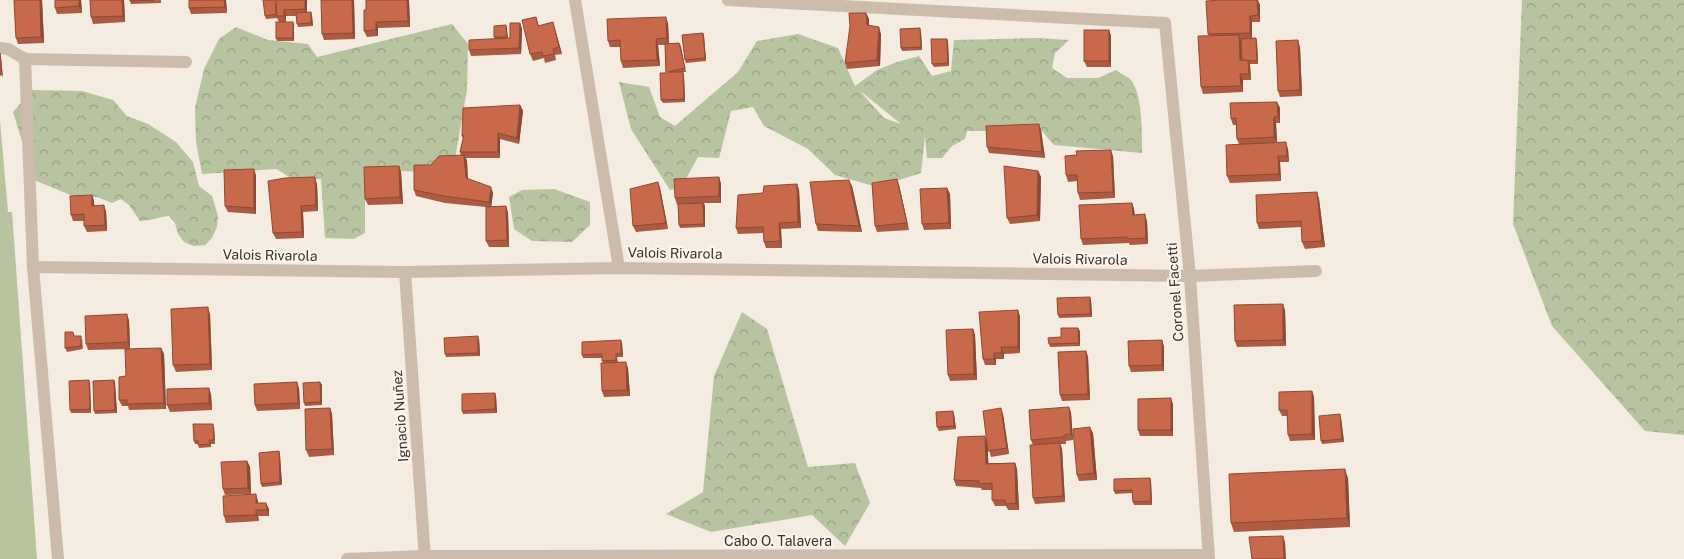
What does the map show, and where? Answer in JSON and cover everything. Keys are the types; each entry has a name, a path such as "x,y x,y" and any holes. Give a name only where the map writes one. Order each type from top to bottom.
{"street":[{"path":"575,0 619,268"},
{"name":"Coronel Facetti","path":"728,0 1165,23 1190,276 1209,557"},
{"path":"0,48 8,49 25,59 186,62"},
{"path":"25,59 33,267 58,559"},
{"name":"Valois Rivarola","path":"33,267 405,272 619,268 1190,276 1316,271"},
{"name":"Ignacio Nuñez","path":"405,272 425,558"},
{"name":"Cabo O. Talavera","path":"347,559 1209,557"}],"green space":[{"path":"1522,0 1684,0 1684,435 1645,431 1552,326 1513,224"},
{"path":"452,24 468,44 467,90 455,159 434,172 365,170 365,233 354,239 325,238 321,179 292,179 277,169 202,174 196,142 195,108 204,69 219,39 236,27 268,40 308,44 317,57"},
{"path":"798,34 838,48 855,86 877,70 919,56 932,76 951,71 954,40 1036,38 1069,40 1055,53 1052,68 1067,78 1098,78 1116,70 1130,79 1134,85 1140,103 1142,153 1054,145 1041,130 1009,128 967,131 965,139 952,146 942,158 927,158 925,136 921,173 877,187 835,175 808,149 764,126 753,107 731,111 719,158 698,157 681,188 670,190 631,129 619,82 649,87 660,117 675,126 738,72 757,41","holes":["859,90 901,124 884,118"]},
{"path":"32,90 82,91 113,100 127,116 148,124 176,142 193,162 199,186 212,196 218,216 217,227 212,238 205,245 194,246 184,242 178,234 175,223 169,216 140,221 129,205 121,199 112,203 97,197 82,198 34,180 13,112"},
{"path":"0,120 8,212 12,212 37,559 0,559"},
{"path":"554,189 590,202 590,225 572,242 532,241 514,229 509,197 522,190"},
{"path":"742,312 767,329 808,467 855,463 870,503 845,546 812,515 711,532 666,514 703,492 714,376"}],"building":[{"path":"14,0 40,0 41,37 16,38"},
{"path":"55,0 79,0 79,6 55,8"},
{"path":"90,0 122,0 123,16 91,17"},
{"path":"189,0 224,0 225,7 189,8"},
{"path":"263,0 275,0 276,14 265,16"},
{"path":"276,0 305,0 305,9 284,10 284,16 277,16"},
{"path":"321,0 352,0 353,33 322,34"},
{"path":"366,0 407,0 408,21 376,22 376,30 364,31"},
{"path":"1257,0 1258,15 1250,16 1250,33 1208,34 1206,1"},
{"path":"311,12 311,23 297,24 296,13"},
{"path":"849,13 866,13 867,25 879,27 877,60 845,63 850,26"},
{"path":"536,17 538,26 553,22 559,47 553,49 554,54 543,56 542,52 530,54 522,20"},
{"path":"666,17 667,38 656,39 657,60 621,61 620,40 608,41 607,19"},
{"path":"276,22 293,22 293,38 276,38"},
{"path":"510,23 520,23 519,48 469,50 469,40 510,38"},
{"path":"506,25 507,37 494,37 494,26"},
{"path":"920,28 921,47 901,48 900,29"},
{"path":"1084,30 1109,30 1109,61 1084,61"},
{"path":"703,33 705,58 685,60 682,35"},
{"path":"1239,35 1240,60 1248,60 1249,74 1240,74 1241,86 1201,87 1198,36"},
{"path":"1256,38 1257,61 1242,60 1241,39"},
{"path":"931,39 947,39 948,63 932,64"},
{"path":"1298,40 1300,90 1278,91 1276,41"},
{"path":"679,43 685,68 668,72 683,72 684,99 661,100 660,73 666,73 665,44"},
{"path":"0,53 2,75 0,75"},
{"path":"1277,102 1278,116 1274,117 1274,137 1237,139 1236,118 1231,119 1230,103"},
{"path":"520,105 517,138 498,133 498,152 460,152 464,135 462,136 463,108"},
{"path":"1039,124 1042,152 987,147 986,126"},
{"path":"1286,142 1287,156 1278,156 1279,174 1227,176 1226,145"},
{"path":"1111,150 1113,192 1078,193 1077,175 1066,175 1065,156 1077,155 1076,151"},
{"path":"464,155 466,178 491,187 489,202 414,190 414,165 431,165 439,156"},
{"path":"399,166 400,197 365,199 364,167"},
{"path":"1004,166 1038,171 1037,215 1007,218"},
{"path":"254,169 254,208 225,206 224,170"},
{"path":"315,177 316,205 301,206 302,232 273,233 268,181 285,178"},
{"path":"719,177 719,196 675,198 674,179"},
{"path":"897,179 907,223 875,226 872,183"},
{"path":"849,180 859,226 816,224 810,182"},
{"path":"658,182 666,223 633,226 630,189"},
{"path":"797,184 798,222 779,223 780,241 764,242 763,227 736,228 738,195 763,193 764,186"},
{"path":"947,188 949,223 922,224 920,189"},
{"path":"1317,192 1322,241 1302,242 1301,221 1257,223 1256,195"},
{"path":"92,195 92,206 104,205 105,225 84,226 84,214 71,215 70,196"},
{"path":"703,203 704,224 679,225 678,204"},
{"path":"1132,203 1133,215 1145,214 1146,238 1081,239 1079,205"},
{"path":"506,206 507,240 486,241 486,207"},
{"path":"1090,297 1090,314 1058,315 1057,298"},
{"path":"1283,304 1283,340 1235,341 1234,305"},
{"path":"208,307 210,364 173,365 171,309"},
{"path":"1018,310 1018,347 1001,347 1002,353 994,353 994,359 983,359 979,312"},
{"path":"127,314 128,342 86,344 85,316"},
{"path":"1061,328 1078,328 1079,343 1049,344 1048,338 1061,337"},
{"path":"973,329 974,374 948,375 946,330"},
{"path":"65,332 73,332 74,336 81,336 81,346 65,348"},
{"path":"478,336 478,353 445,354 444,338"},
{"path":"621,340 621,354 616,354 616,360 602,361 602,354 582,355 582,342"},
{"path":"1162,340 1162,365 1129,366 1128,341"},
{"path":"161,348 164,403 127,404 127,400 119,400 119,377 126,376 125,349"},
{"path":"1086,351 1088,394 1060,395 1058,352"},
{"path":"626,362 627,390 602,391 601,363"},
{"path":"89,380 90,409 70,410 69,381"},
{"path":"114,380 115,410 94,411 93,381"},
{"path":"297,382 298,403 255,405 254,384"},
{"path":"320,382 321,402 304,403 303,383"},
{"path":"209,388 209,403 167,405 167,389"},
{"path":"1312,391 1312,434 1288,435 1287,410 1279,410 1279,392"},
{"path":"495,393 495,409 462,411 462,394"},
{"path":"1171,398 1171,430 1138,430 1138,399"},
{"path":"1069,407 1071,434 1064,435 1064,437 1031,440 1029,410"},
{"path":"330,408 332,449 306,450 305,409"},
{"path":"1001,408 1007,448 988,451 983,411"},
{"path":"953,411 954,426 937,427 936,412"},
{"path":"1340,414 1342,439 1321,441 1319,416"},
{"path":"193,424 213,424 214,440 209,440 210,444 198,445 198,441 194,441"},
{"path":"1090,427 1094,473 1077,475 1073,429"},
{"path":"985,436 986,464 1015,463 1016,503 1006,504 1005,500 992,500 992,483 979,484 979,481 954,480 958,437"},
{"path":"1060,443 1063,496 1033,498 1030,445"},
{"path":"279,451 280,482 261,484 259,453"},
{"path":"247,461 248,488 223,489 221,462"},
{"path":"1345,469 1347,518 1231,523 1229,474"},
{"path":"1150,478 1151,501 1133,502 1132,490 1114,491 1114,479"},
{"path":"256,494 256,503 266,503 267,510 256,510 256,515 224,516 223,496"},
{"path":"1283,536 1284,559 1252,559 1249,537"}]}
